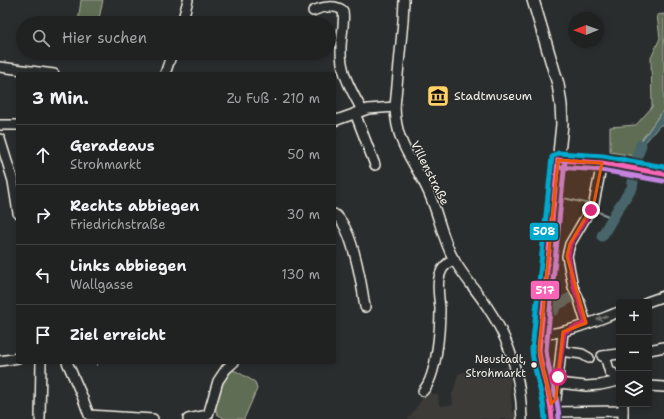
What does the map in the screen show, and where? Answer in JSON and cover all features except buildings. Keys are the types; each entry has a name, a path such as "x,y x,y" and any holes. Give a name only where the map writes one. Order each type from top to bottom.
{"main road":[{"path":"533,0 560,90 562,124 539,350 540,364 552,412"},
{"path":"558,160 602,163 664,174"}],"street":[{"path":"184,16 188,0"},
{"name":"Villenstraße","path":"404,0 395,107 395,117 399,137 430,194 454,259 502,330 515,363 520,386 522,419"},
{"path":"313,10 318,8 337,7 343,11 341,53 343,70 359,111 375,165"},
{"path":"166,72 170,60"},
{"path":"0,67 39,72"},
{"path":"336,120 359,111 395,107"},
{"path":"0,125 16,125"},
{"path":"0,139 11,175 16,201"},
{"path":"586,323 574,287 568,256 570,244 594,203 602,163"},
{"path":"336,216 341,220 348,231 360,276 365,307"},
{"path":"423,391 427,387 434,366 439,336 440,273 445,265 454,259"},
{"path":"652,300 664,296"},
{"path":"541,334 564,332 616,313"},
{"path":"564,332 556,399 552,412 623,413"},
{"path":"652,349 664,347"},
{"path":"561,351 582,354 589,358"},
{"path":"616,354 603,356 610,373 613,373 616,378"},
{"path":"0,361 16,358"},
{"path":"40,419 41,364"},
{"path":"67,364 90,416 153,419"},
{"path":"192,419 208,415 218,381 226,369 232,364"},
{"path":"558,382 586,386 616,381"},
{"path":"652,386 664,387"}],"highlighted area":[{"path":"558,160 602,163 594,203 570,244 567,256 586,323 563,332 556,399 551,404 539,350"}],"shaded area":[{"path":"486,366 500,369 509,366 512,410 518,419 408,419 421,401 423,394 438,394 439,406 453,405 452,393 458,374"}],"green space":[{"path":"81,0 103,0 100,16 79,16"},
{"path":"664,14 664,109 637,146 634,156 610,152 610,127 636,125 652,107 651,58 660,38 657,15"},
{"path":"228,370 236,371 255,382 257,389 244,419 225,419 217,414 216,397"}],"water":[{"path":"664,109 663,125 660,125 643,145 638,160 634,159 638,146"}],"waterway":[{"path":"602,236 632,188 641,145"},
{"path":"559,197 590,204"},
{"path":"596,211 613,218"},
{"path":"554,310 555,306 572,297"}],"transit line":[{"name":"508","path":"545,419 543,401 532,350 552,157 558,153 603,156 664,167"},
{"name":"517","path":"558,160 602,163 664,174"},
{"name":"517","path":"552,419 550,401 539,350 558,160"},
{"path":"559,419 557,401 546,350 565,161"},
{"path":"558,167 601,170 663,181"}],"place":[{"name":"Stadtmuseum","path":"438,96"},
{"name":"Neustadt, Strohmarkt","path":"534,365"}],"route":[{"path":"558,377 564,332 586,323 574,287 568,256 570,244 591,210"}]}
